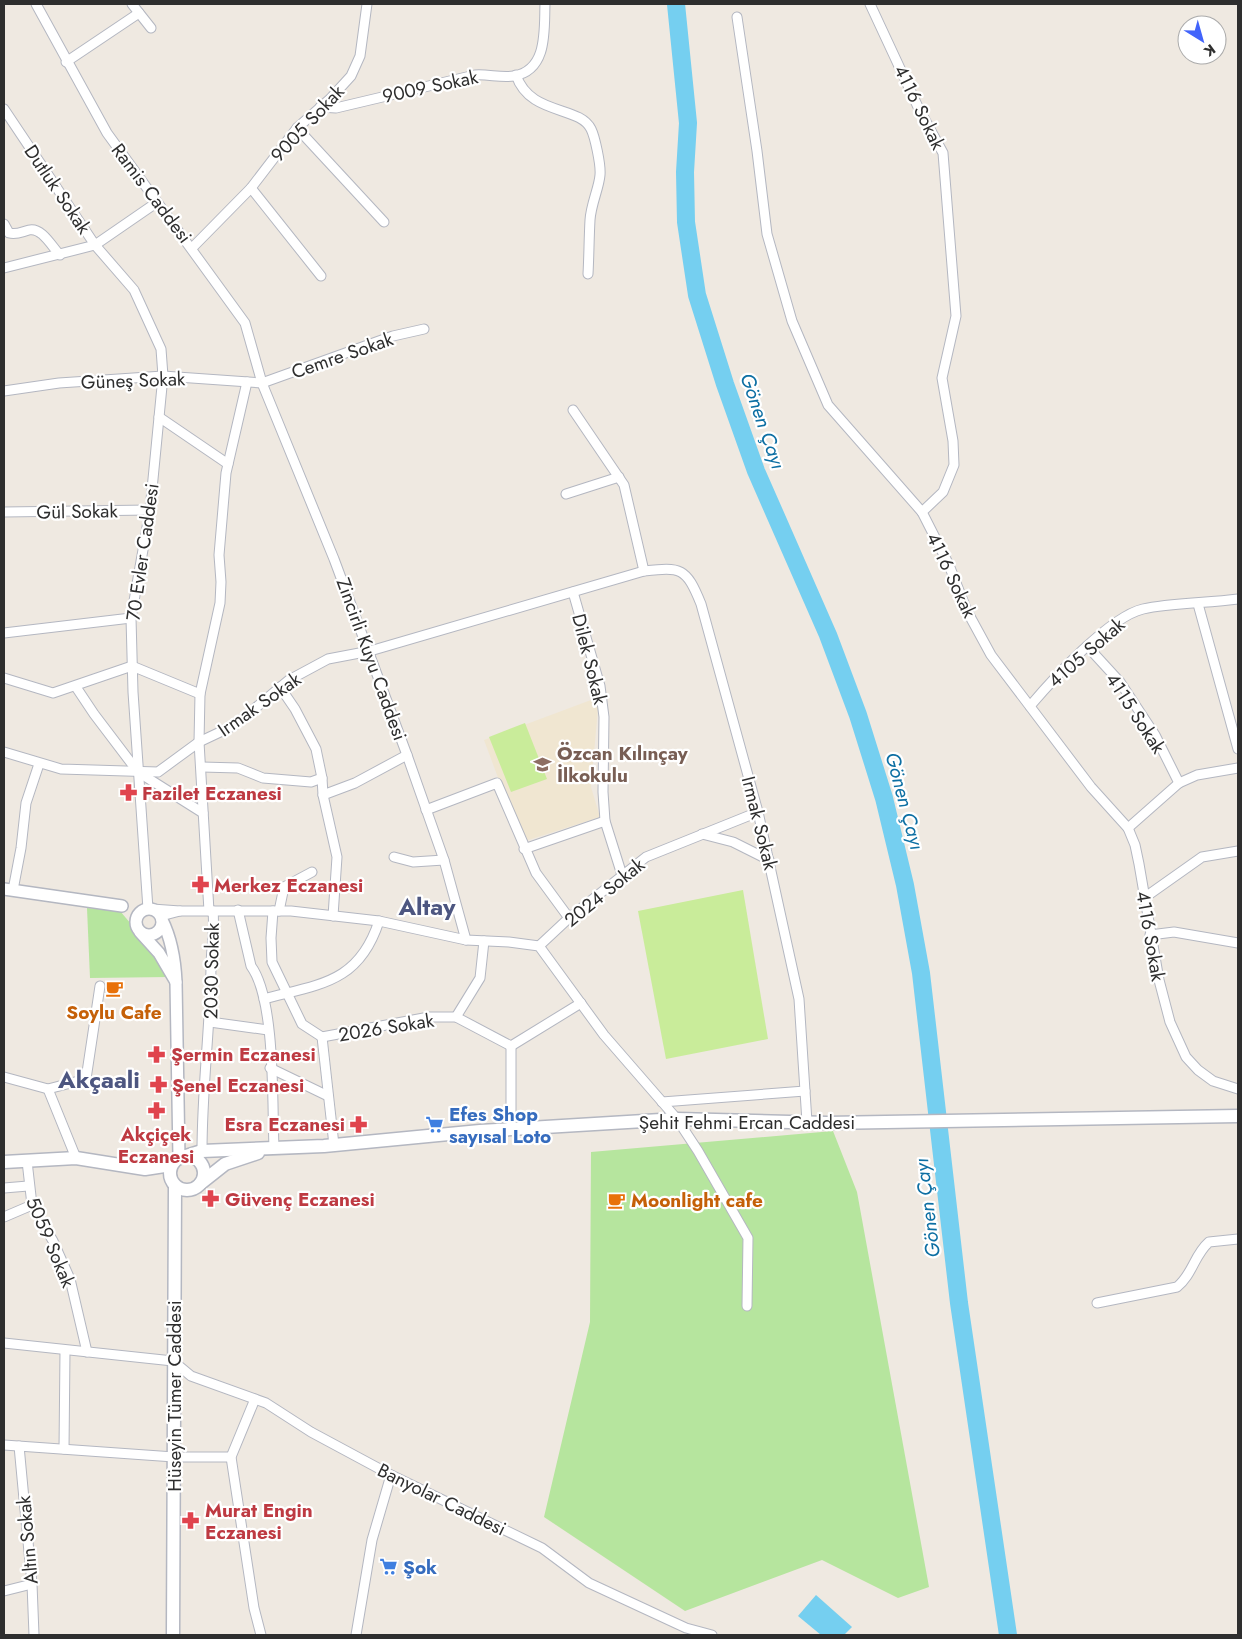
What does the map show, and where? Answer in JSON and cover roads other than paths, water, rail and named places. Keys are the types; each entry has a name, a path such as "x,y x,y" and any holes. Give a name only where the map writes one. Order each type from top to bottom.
{"main road":[{"name":"Şehit Fehmi Ercan Caddesi","path":"1220,1116 1238,1123"},
{"name":"Şehit Fehmi Ercan Caddesi","path":"4,1162 76,1158 146,1169 202,1151 334,1145 511,1129 677,1119 827,1123 1238,1116"},
{"name":"Şehit Fehmi Ercan Caddesi","path":"174,1226 196,1187 225,1164 274,1148"},
{"path":"195,1158 203,1166 204,1178 196,1187 180,1189 175,1186 169,1175 179,1159 195,1158"},
{"name":"Hüseyin Tümer Caddesi","path":"173,1635 175,1186"}],"street":[{"name":"Ramis Caddesi","path":"36,4 66,62 107,133 245,323 262,383"},
{"path":"132,4 151,28"},
{"name":"9005 Sokak","path":"192,248 251,188 297,128 345,84 356,67 364,39 367,4"},
{"path":"545,4 544,36 540,54 534,66 516,75 521,89 530,98 583,121 591,130 600,175 591,212 588,274"},
{"name":"4116 Sokak","path":"870,4 918,107 943,153 956,316 942,378 953,441 954,465 943,492 922,512 949,565 967,611 991,655 1091,787 1128,828 1135,845 1150,935 1170,1022 1186,1058 1213,1081 1238,1089"},
{"path":"66,62 139,13"},
{"path":"737,17 767,234 792,321 828,405 922,512"},
{"name":"9009 Sokak","path":"320,108 336,108 475,75 516,75"},
{"name":"Dutluk Sokak","path":"4,110 95,245"},
{"path":"297,128 384,222"},
{"path":"251,188 321,276"},
{"path":"4,268 95,245 156,203"},
{"path":"4,224 9,233 15,234 30,230 40,232 60,255"},
{"name":"70 Evler Caddesi","path":"95,245 134,290 161,349 163,376 150,510 131,618 138,772 153,913"},
{"name":"Cemre Sokak","path":"262,383 393,336 424,329"},
{"name":"Güneş Sokak","path":"4,391 59,383 163,376 262,383"},
{"name":"2030 Sokak","path":"202,1151 202,1093 210,1022 211,965 215,929 211,911 203,813 202,767 199,742 200,694 220,603 218,555 228,464 247,382"},
{"name":"Zincirli Kuyu Caddesi","path":"262,383 370,651 444,860 466,940"},
{"path":"573,410 624,485 644,571"},
{"path":"159,417 228,464"},
{"path":"566,494 619,477"},
{"name":"Gül Sokak","path":"4,512 150,510"},
{"name":"Irmak Sokak","path":"4,752 38,764 61,768 158,772 199,742 235,725 289,680 328,659 370,651 644,571 673,568 686,575 701,604 758,812 799,998 808,1122"},
{"name":"Dilek Sokak","path":"573,592 600,686 604,718 603,792 606,821 622,875"},
{"name":"4105 Sokak","path":"1030,706 1060,670 1126,616 1142,609 1238,600"},
{"path":"1198,604 1238,749"},
{"path":"4,634 131,618"},
{"name":"4115 Sokak","path":"1087,646 1120,682 1129,695 1154,735 1179,783"},
{"path":"4,678 53,693 76,687 132,666 200,694"},
{"path":"76,687 138,772 203,813"},
{"path":"280,687 295,709 316,749 322,778 323,795 337,857 333,916"},
{"path":"323,795 355,783 407,754"},
{"path":"38,764 26,803 21,848 8,889 122,906 153,913 162,926 156,933 148,935 138,928"},
{"path":"202,767 238,768 263,778 311,782 322,778"},
{"path":"1128,828 1179,783 1197,774 1238,768"},
{"path":"426,810 497,783 536,873 569,918"},
{"name":"2024 Sokak","path":"539,946 569,918 646,857 758,812"},
{"path":"524,849 606,821"},
{"path":"702,834 733,842 769,860"},
{"path":"1144,898 1202,857 1238,851"},
{"path":"394,857 413,862 444,860"},
{"path":"312,872 284,887 270,938 272,962 302,1024 322,1037 334,1145"},
{"path":"122,906 131,915 138,928 159,953 176,982"},
{"path":"138,928 137,916 153,913 238,910 276,911 379,921 466,940 509,942 539,946 604,1035 677,1119 698,1151 748,1238 746,1306"},
{"path":"238,910 251,966 256,972 264,1000 268,1030 274,1148"},
{"path":"153,913 175,956 179,1159"},
{"path":"264,1000 333,980 347,972 370,946 379,921"},
{"path":"1150,935 1174,932 1238,943"},
{"path":"456,1017 480,978 484,941"},
{"path":"4,1077 48,1088 86,1079 100,986"},
{"path":"511,1129 512,1046 581,1003"},
{"name":"2026 Sokak","path":"322,1037 429,1018 456,1017 512,1046"},
{"path":"210,1022 268,1030"},
{"path":"270,1068 328,1096"},
{"path":"48,1088 76,1158"},
{"path":"662,1102 805,1091"},
{"name":"5059 Sokak","path":"27,1161 28,1186 32,1205 53,1241 70,1279 87,1352"},
{"path":"4,1188 28,1186"},
{"path":"4,1217 32,1205"},
{"path":"1097,1303 1177,1288 1189,1276 1198,1255 1209,1242 1238,1239"},
{"path":"4,1343 173,1361"},
{"path":"64,1449 65,1351"},
{"name":"Banyolar Caddesi","path":"173,1361 191,1376 255,1399 391,1475 542,1548 589,1583 685,1631 712,1635"},
{"path":"255,1399 231,1457 254,1608 261,1635"},
{"path":"4,1445 174,1457 231,1457"},
{"name":"Altın Sokak","path":"19,1446 32,1584 34,1635"},
{"path":"356,1635 370,1548 391,1475"},
{"path":"4,1591 32,1584"}],"water":[{"path":"816,1595 852,1627 844,1635 821,1635 798,1616"}],"waterway":[{"name":"Gönen Çayı","path":"676,4 688,123 685,172 686,222 697,295 725,384 756,471 828,635 858,715 884,798 905,885 921,973 959,1303 1008,1635"}],"place":[{"name":"Özcan Kılınçay İlkokulu","path":"543,764"},
{"name":"Fazilet Eczanesi","path":"128,793"},
{"name":"Merkez Eczanesi","path":"200,885"},
{"name":"Soylu Cafe","path":"114,989"},
{"name":"Şermin Eczanesi","path":"157,1054"},
{"name":"Şenel Eczanesi","path":"158,1085"},
{"name":"Akçiçek Eczanesi","path":"156,1111"},
{"name":"Esra Eczanesi","path":"359,1124"},
{"name":"Efes Shop sayısal Loto","path":"435,1125"},
{"name":"Güvenç Eczanesi","path":"211,1199"},
{"name":"Moonlight cafe","path":"617,1200"},
{"name":"Murat Engin Eczanesi","path":"191,1521"},
{"name":"Şok","path":"389,1567"}],"district":[{"name":"Altay","path":"427,907"},
{"name":"Akçaali","path":"99,1080"}]}
